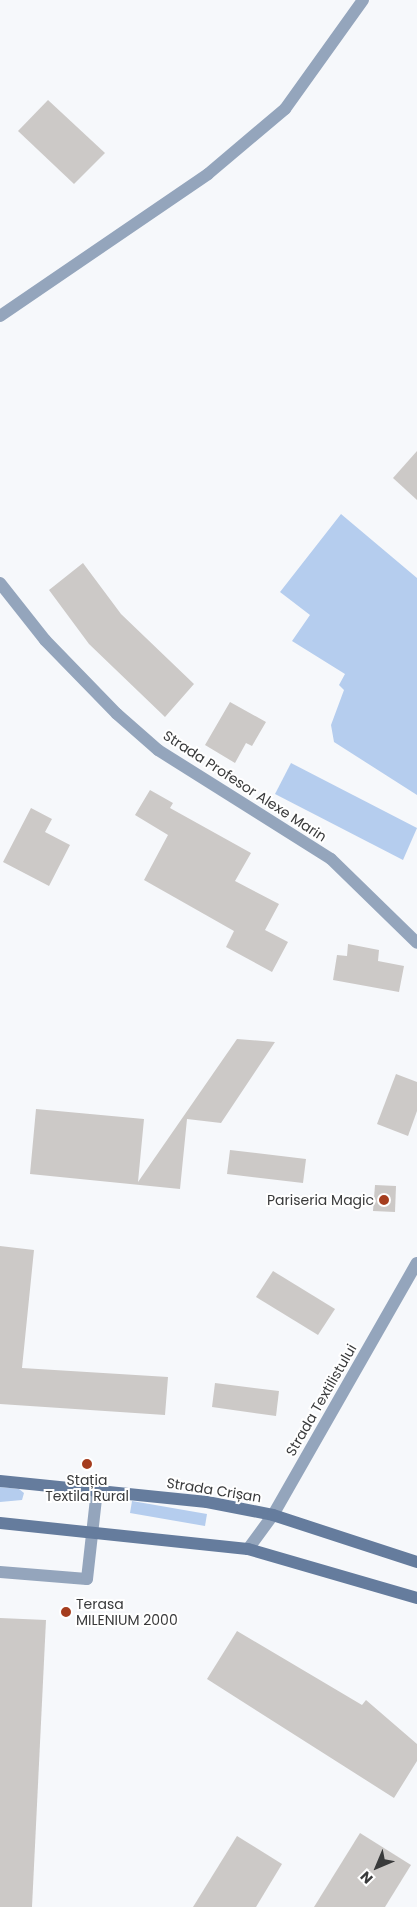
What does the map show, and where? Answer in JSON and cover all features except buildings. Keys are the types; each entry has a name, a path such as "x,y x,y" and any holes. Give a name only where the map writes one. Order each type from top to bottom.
{"main road":[{"name":"Strada Crișan","path":"0,1481 207,1502 273,1515 417,1562"},
{"path":"0,1523 94,1531 248,1549 417,1598"}],"street":[{"path":"0,316 208,174 285,109 363,0"},
{"name":"Strada Profesor Alexe Marin","path":"0,583 45,640 123,720 158,750 331,859 417,943"},
{"name":"Strada Textilistului","path":"248,1549 273,1515 417,1263"},
{"path":"0,1572 87,1579 94,1531 97,1490"}],"shaded area":[{"path":"341,514 417,578 417,795 334,742 331,725 344,690 339,685 345,674 292,641 310,615 280,592"},
{"path":"291,763 417,828 403,860 275,794"},
{"path":"0,1487 19,1489 24,1493 22,1500 0,1502"},
{"path":"132,1501 207,1514 205,1526 130,1513"}],"place":[{"name":"Pariseria Magic","path":"384,1200"},
{"name":"Stația Textila Rural","path":"87,1464"},
{"name":"Terasa MILENIUM 2000","path":"66,1612"}]}
